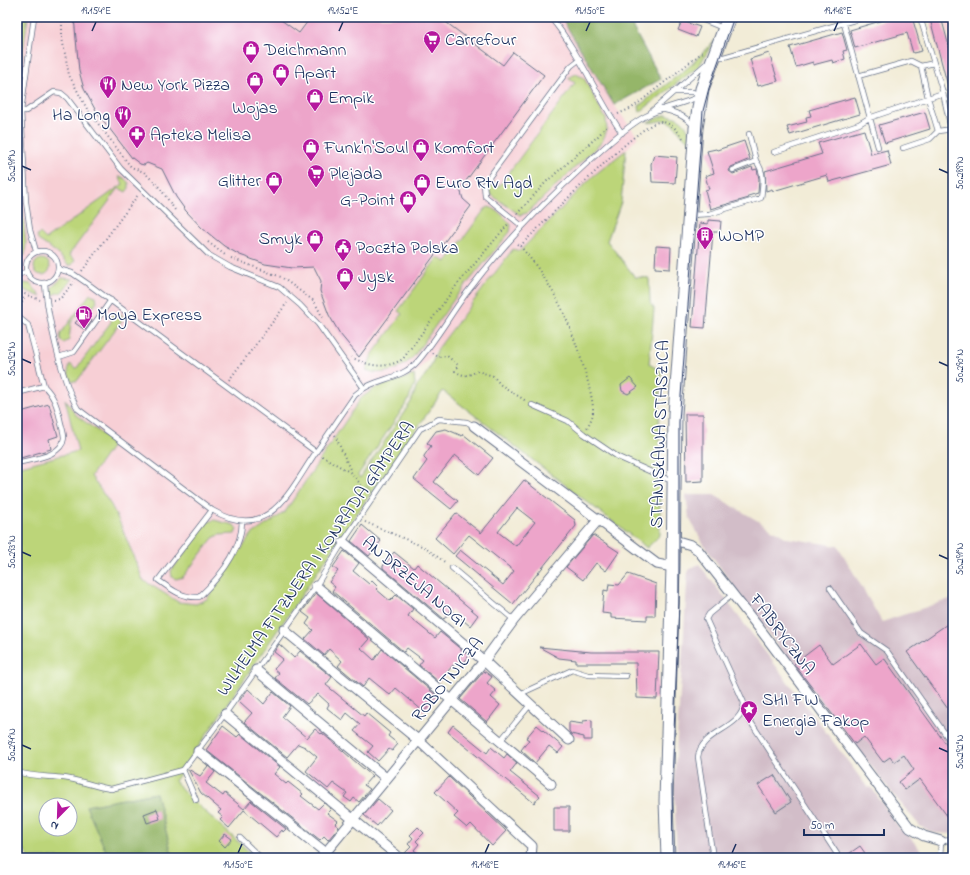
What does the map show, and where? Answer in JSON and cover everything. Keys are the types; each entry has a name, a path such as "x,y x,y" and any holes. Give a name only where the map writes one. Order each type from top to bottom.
{"street":[{"name":"STANISŁAWA STASZICA","path":"668,858 666,801 677,382 696,128 700,97 709,54 727,23"},
{"name":"WILHELMA FITZNERA I KONRADA GAMPERA","path":"474,426 657,564 673,567"},
{"name":"ROBOTNICZA","path":"323,855 484,661 514,620 599,519"},
{"name":"FABRYCZNA","path":"674,540 691,545 698,550 910,828 924,836 941,841"},
{"name":"ANDRZEJA NOGI","path":"343,542 484,661 569,740"},
{"path":"316,586 451,700 501,740 551,784"},
{"path":"284,630 418,740 532,846 531,858"},
{"path":"256,670 386,778"},
{"path":"225,714 354,818 400,858"},
{"path":"198,751 323,855"}],"lane":[{"path":"34,17 21,111 26,202 30,230 36,251"},
{"path":"550,17 562,31 580,59 612,119 622,133"},
{"path":"696,17 727,23"},
{"path":"45,283 59,357 68,388 78,408 212,510 224,517 242,521 261,519 272,513 283,500 355,395 363,387 406,372 417,362 466,294 522,226 566,182 622,133 646,116 673,92 709,54 724,57 865,17"},
{"path":"903,148 930,139 938,131 952,129 943,93 920,17"},
{"path":"844,24 878,148"},
{"path":"522,226 485,196 484,184 571,66 580,59"},
{"path":"858,76 911,61 921,66 934,63"},
{"path":"921,66 928,98 938,131"},
{"path":"21,111 26,111 54,92 61,93 67,98 122,169 209,255 230,267 279,287 291,297 318,324 363,387"},
{"path":"673,92 693,92 700,97"},
{"path":"774,152 859,124 869,118 943,93"},
{"path":"646,116 660,109 700,97"},
{"path":"660,109 678,113 686,118 696,128"},
{"path":"690,214 709,214 761,198 764,181 760,166 756,161 749,134"},
{"path":"733,170 756,161"},
{"path":"42,250 49,252 58,262 58,269 54,278 45,283 34,281 26,272 27,260 36,251 42,250"},
{"path":"58,269 72,273 111,300 316,452"},
{"path":"17,275 26,272"},
{"path":"59,357 74,352 111,300"},
{"path":"17,315 28,325 44,386 52,395 57,406 64,438 61,446 52,453 17,463"},
{"path":"17,393 44,386"},
{"path":"532,405 568,421 584,434 618,457 667,479 674,479"},
{"name":"WILHELMA FITZNERA I KONRADA GAMPERA","path":"183,770 225,714 316,586 343,542 420,429 439,419 467,422 474,426"},
{"path":"212,510 158,580 176,594 187,598 200,597 219,575 237,548 242,533 242,521"},
{"path":"452,568 514,620"},
{"path":"830,588 861,633 887,651 953,745"},
{"path":"713,858 698,757 699,748 739,718 743,710 744,703 706,619 708,614 733,594"},
{"path":"520,694 572,670 588,675 626,676"},
{"path":"501,740 530,705"},
{"path":"743,710 837,854 836,858"},
{"path":"17,772 27,775 65,778 99,788 111,789 183,770 196,800"},
{"path":"240,838 261,858"},
{"path":"940,858 941,841 953,840"}],"path":[{"path":"62,17 62,38 69,75 87,108 131,167 144,172 153,180 178,214"},
{"path":"350,357 378,367 395,363 403,359 456,286 513,218 546,182 598,136 620,112 632,108 709,54"},
{"path":"520,246 588,179 646,127 658,122 671,125 687,143"},
{"path":"17,291 36,300 60,299 142,190 153,180"},
{"path":"502,232 520,246 544,277 561,306 578,351 593,410 591,421 584,434"},
{"path":"206,241 229,257 281,277 298,288 314,301 325,321"},
{"path":"226,385 298,288"},
{"path":"17,315 25,295"},
{"path":"427,348 438,357 447,356 458,364 455,371 461,375 469,376 477,371 493,376 501,385 532,405"},
{"path":"333,428 352,474 373,499"},
{"path":"316,452 352,474"},
{"path":"359,519 424,547 452,568"}],"shaded area":[{"path":"28,17 561,17 614,105 638,137 626,150 592,177 520,251 513,249 439,347 414,375 375,388 361,398 285,512 251,535 207,599 196,604 179,602 143,580 120,523 111,505 91,476 114,443 76,415 66,400 78,451 17,467 17,262 25,255 26,243 17,152 17,92"},
{"path":"944,17 953,17 953,51 952,46"},
{"path":"686,495 714,495 787,538 838,546 882,622 953,598 953,834 934,833 920,826 897,799 780,649 706,548 689,518"},
{"name":"SHI FW Energia Fakop","path":"699,564 868,788 871,787 901,831 904,830 927,858 677,858 674,785 688,570"}],"green space":[{"path":"17,17 28,17 17,92"},
{"path":"561,17 627,17 661,79 614,105"},
{"path":"714,41 699,66 640,112 639,106 691,65"},
{"path":"576,74 584,78 606,119 607,130 602,142 527,213 520,215 490,194 489,189 492,181 499,186 575,83 568,78"},
{"path":"665,115 676,117 684,123 690,136 690,142 674,125 667,121 648,122"},
{"path":"626,150 621,202 607,241 635,277 649,278 650,302 654,309 649,364 661,373 659,407 660,535 647,548 443,391 372,493 366,485 371,493 175,781 186,794 256,858 173,858 156,793 86,806 109,858 29,858 17,836 17,467 78,451 65,399 76,415 114,443 91,476 111,505 120,523 143,580 178,602 196,604 207,599 251,535 285,512 361,398 375,388 414,375 415,384 408,401 358,475 360,478 411,402 417,386 429,370 439,347 513,249 520,251 592,177"},
{"path":"17,152 26,243 25,255 17,262"},
{"path":"119,177 123,177 129,183 129,188 126,192 119,188 69,255 75,260 72,265 68,265 56,252 38,240 37,236 40,233 46,239 123,184"},
{"path":"489,207 498,212 509,222 511,225 510,232 455,298 409,361 398,368 385,372 379,373 366,370 372,355 402,314 398,311 438,257 446,262 485,209"},
{"path":"42,259 48,261 50,267 48,273 42,275 36,273 34,267 36,261"},
{"path":"62,278 72,279 62,292 51,295 52,287"},
{"path":"17,282 31,284 41,297 17,287"},
{"path":"90,294 96,296 97,302 94,306 81,309 71,323 69,340 64,343 62,342 60,338 61,333"},
{"path":"115,312 122,315 123,319 77,381 72,381 68,373 70,364 76,369 111,322 112,315"},
{"path":"214,520 234,525 237,529 235,534 219,535 213,538 183,577 176,579 172,577 171,571 207,522"},
{"path":"156,793 173,858 109,858 86,806"}],"building":[{"name":"Plejada","path":"74,17 277,17 299,33 311,17 439,17 503,65 513,52 544,75 460,189 463,199 471,206 359,357 340,334 329,315 320,291 321,281 314,267 292,268 265,264 240,255 224,246 202,228 186,211 176,197 162,169 147,163 144,165 140,164 132,158 96,111 84,89 79,71"},
{"path":"894,17 912,17 922,51 913,53 907,33 855,48 850,30"},
{"path":"941,17 953,61 953,93 950,94 930,19"},
{"path":"682,21 700,27 696,37 678,30"},
{"path":"842,32 847,50 843,51 845,59 833,63 832,60 813,65 813,62 796,67 790,47"},
{"path":"769,53 778,81 758,86 750,59"},
{"path":"855,97 860,114 790,135 787,127 807,122 806,117 811,116 809,110"},
{"path":"925,112 930,129 885,143 879,125"},
{"path":"864,130 871,154 887,150 891,165 829,182 827,175 773,191 772,189 766,191 765,171 822,154 818,143"},
{"path":"744,141 750,159 731,167 729,171 733,174 752,167 753,170 757,169 759,179 758,193 748,196 749,198 710,209 705,190 709,189 705,176 714,173 707,151 717,150"},
{"path":"654,155 677,157 675,183 652,182 651,164"},
{"path":"708,220 721,221 720,232 713,232 705,328 692,327 700,223 708,224"},
{"path":"656,246 671,247 670,269 655,268"},
{"path":"83,314 92,321 85,330 75,323"},
{"path":"630,378 638,387 628,394 622,391 621,385"},
{"path":"49,404 58,436 49,439 51,449 17,459 17,413"},
{"path":"685,414 703,414 703,481 686,482"},
{"path":"446,429 462,436 463,434 493,458 479,475 455,455 434,482 458,501 451,509 414,479 427,461 424,456 431,446 427,443 436,431"},
{"path":"524,480 575,520 576,526 513,604 455,556 460,550 503,585 514,571 469,535 453,554 435,538 456,513 481,533","holes":["517,508 535,522 516,546 498,532"]},
{"path":"362,525 381,541 369,556 351,541"},
{"path":"593,535 619,552 606,571 596,563 583,580 566,567"},
{"path":"344,551 359,563 353,571 369,584 372,581 378,587 376,589 390,601 396,595 413,609 408,616 435,638 440,632 469,656 458,670 453,665 439,682 419,665 423,660 407,648 404,652 332,591 335,587 329,582 338,571 333,567"},
{"path":"394,552 414,568 417,564 478,615 470,626 451,610 444,619 383,568"},
{"path":"628,574 656,584 655,616 647,616 647,620 611,618 611,614 602,613 604,590 608,591 609,584 619,585"},
{"path":"316,593 369,639 361,648 374,660 382,649 437,696 424,712 396,688 390,695 369,678 363,687 338,666 342,661 329,649 324,655 305,639 313,630 306,624 310,618 302,612"},
{"path":"953,620 953,716 907,652"},
{"path":"279,644 294,658 300,651 332,677 326,685 364,716 366,713 390,733 388,736 398,744 392,751 389,749 378,761 368,752 373,746 354,731 360,724 347,713 342,720 327,708 329,704 318,694 307,704 275,678 279,673 274,669 283,659 274,652"},
{"path":"861,644 876,664 884,658 953,754 953,824 920,779 905,790 899,782 914,770 904,755 894,762 890,757 883,762 864,737 855,744 794,664 819,645 833,664"},
{"path":"539,647 591,652 659,652 657,699 637,698 636,663 576,663 576,660 559,658"},
{"path":"484,671 492,677 487,683 496,691 491,697 500,705 487,722 460,699"},
{"path":"248,689 264,704 273,692 290,706 282,717 307,738 315,729 321,734 322,733 372,776 364,785 370,789 359,802 354,798 351,802 344,797 347,793 333,783 328,789 306,771 317,757 305,747 298,744 287,757 244,722 252,713 239,701"},
{"path":"592,720 592,740 584,740 584,737 571,734 569,731 569,722 583,724 583,721"},
{"path":"453,725 487,753 491,747 504,758 507,754 517,763 510,772 540,796 534,803 448,732"},
{"path":"537,725 563,747 558,753 549,746 535,763 521,750 529,740 526,738"},
{"path":"223,726 237,737 240,734 280,767 274,774 286,784 288,782 303,794 301,796 318,809 324,803 331,809 327,813 338,821 335,824 339,827 328,840 324,836 320,840 206,750"},
{"path":"208,766 215,772 206,783 223,796 225,793 244,809 251,801 286,829 283,832 282,830 276,837 244,810 229,828 220,820 223,817 218,813 221,810 201,793 188,769 200,776"},
{"path":"774,775 791,802 776,812 758,785"},
{"path":"449,777 506,831 492,846 471,824 467,828 454,817 458,813 435,792"},
{"path":"378,799 391,810 377,826 364,815"},
{"path":"554,807 569,807 569,831 554,831"},
{"path":"157,809 160,819 147,823 144,814"},
{"path":"418,827 424,833 416,841 419,844 414,850 423,858 410,858 405,853 411,847 408,844 413,838 410,835"},
{"path":"225,834 232,839 225,847 219,841"},
{"path":"860,846 865,853 857,858 843,858"}],"tram line":[{"path":"673,858 672,785 679,603 679,422 703,111 709,88 734,17"}],"place":[{"name":"Carrefour","path":"432,54"},
{"name":"Deichmann","path":"251,64"},
{"name":"Apart","path":"281,87"},
{"name":"Wojas","path":"255,95"},
{"name":"New York Pizza","path":"108,99"},
{"name":"Empik","path":"315,112"},
{"name":"Ha Long","path":"123,129"},
{"name":"Apteka Melisa","path":"137,149"},
{"name":"Funk'n'Soul","path":"311,162"},
{"name":"Komfort","path":"421,162"},
{"name":"Plejada","path":"316,188"},
{"name":"Glitter","path":"274,195"},
{"name":"Euro Rtv Agd","path":"422,197"},
{"name":"G-Point","path":"408,214"},
{"name":"WOMP","path":"705,250"},
{"name":"Smyk","path":"315,253"},
{"name":"Poczta Polska","path":"343,262"},
{"name":"Jysk","path":"345,291"},
{"name":"Moya Express","path":"84,329"},
{"name":"SHI FW Energia Fakop","path":"749,724"}]}
